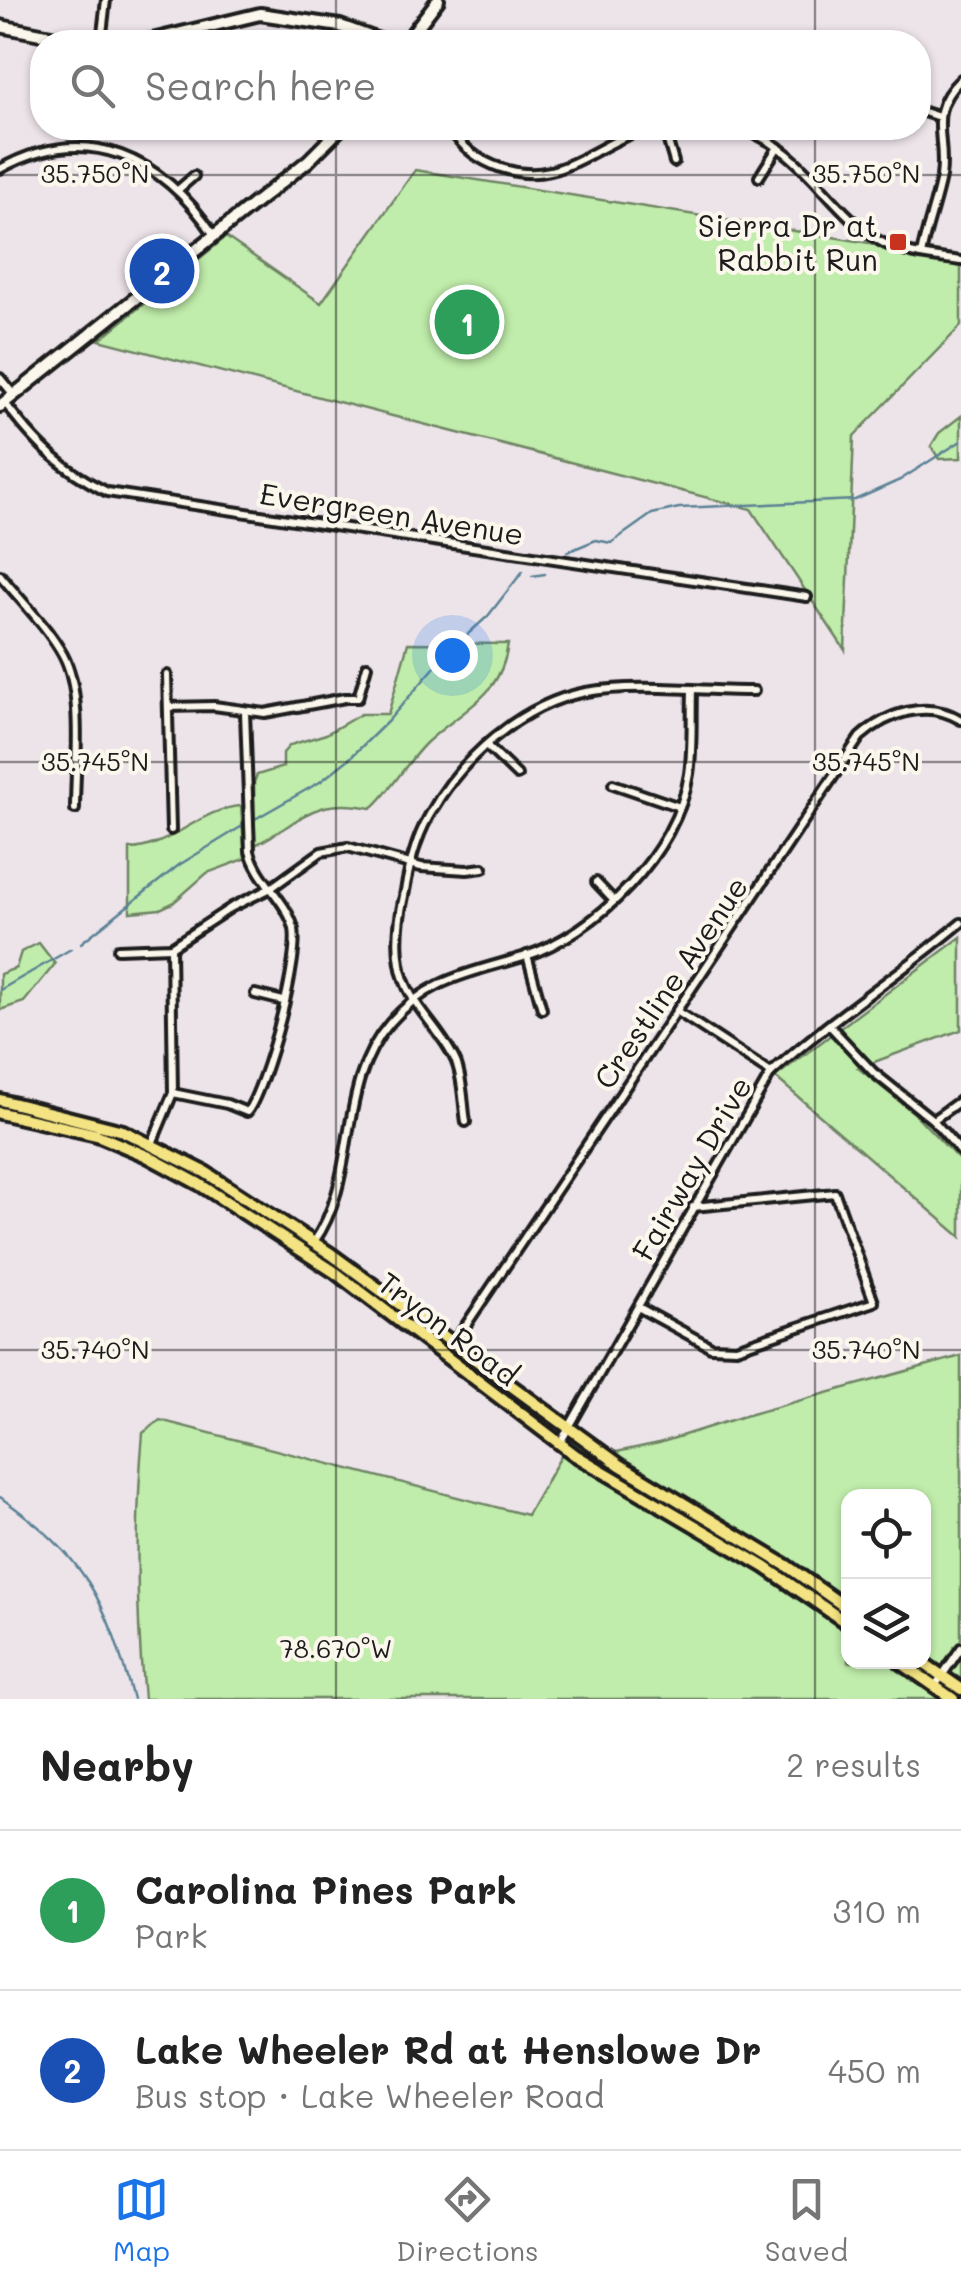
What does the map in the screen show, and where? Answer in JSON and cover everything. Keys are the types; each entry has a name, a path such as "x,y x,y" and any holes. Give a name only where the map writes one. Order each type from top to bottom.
{"main road":[{"path":"415,30 438,0"},
{"path":"188,30 261,10 351,30"},
{"path":"0,26 30,32"},
{"path":"6,401 329,140"},
{"name":"Tryon Road","path":"0,1100 82,1119 152,1143 206,1172 314,1242 620,1465 770,1555 841,1605"},
{"name":"Tryon Road","path":"0,1112 79,1130 148,1156 230,1203 336,1273 560,1444 765,1566 841,1619"},
{"path":"931,1668 961,1689"},
{"path":"910,1669 953,1699"}],"street":[{"path":"102,30 106,0"},
{"path":"922,255 940,178 939,117 949,92 961,79"},
{"path":"931,114 939,117"},
{"path":"460,140 483,160 527,173 566,166 615,140"},
{"path":"668,140 674,162"},
{"path":"765,140 809,171 877,240 922,255 961,262"},
{"path":"759,178 778,147"},
{"path":"0,169 52,149 97,148 130,157 179,189 214,235"},
{"path":"179,189 194,176"},
{"name":"Evergreen Avenue","path":"0,378 6,401 37,444 58,463 107,492 808,597"},
{"path":"0,575 46,630 71,676 76,809"},
{"path":"168,708 214,706 264,713 358,698 367,666"},
{"path":"167,675 171,830"},
{"path":"314,1242 336,1194 352,1103 364,1062 375,1042 412,1000 437,983 558,943 593,922 614,900 656,853 680,807 689,776 692,691"},
{"path":"466,1122 456,1063 412,1000 402,975 398,948 410,864 427,818 442,794 487,746 554,700 585,692 754,691"},
{"path":"173,1093 247,1112 265,1074 295,959 293,924 254,864 250,851 245,712"},
{"name":"Crestline Avenue","path":"454,1343 860,737 885,718 901,712 943,712 961,720"},
{"path":"487,746 517,775"},
{"path":"614,784 680,807"},
{"path":"118,950 171,947 333,849 348,847 442,870 483,868"},
{"path":"596,882 614,900"},
{"name":"Fairway Drive","path":"560,1444 772,1073 961,923"},
{"path":"148,1156 173,1093 171,947"},
{"path":"526,956 542,1009"},
{"path":"255,994 283,1001"},
{"path":"678,1012 772,1073"},
{"path":"829,1025 873,1072 933,1120 961,1152"},
{"path":"933,1120 961,1100"},
{"path":"638,1307 711,1348 736,1348 874,1302 835,1192 692,1207"},
{"path":"935,1686 961,1648"}],"green space":[{"path":"415,170 876,244 903,256 961,266 961,326 854,436 845,650 751,509 99,340 226,237 321,303"},
{"path":"961,416 961,458 939,459 931,446 939,433"},
{"path":"408,643 508,644 504,662 488,690 426,743 375,805 320,808 255,845 257,775 283,767 283,753 290,745 326,734 361,714 388,714"},
{"path":"241,806 245,859 207,873 173,903 160,909 130,912 130,849 159,842 212,814"},
{"path":"961,937 961,1030 858,1068 914,1113 961,1162 961,1237 775,1077"},
{"path":"39,943 55,964 24,1002 0,1010 0,974 16,968 21,952"},
{"path":"961,1356 961,1699 144,1699 137,1566 140,1466 143,1433 160,1420 527,1515 571,1439 593,1457 659,1443"}],"waterway":[{"path":"567,552 596,540 611,543 652,514 679,508 855,500 900,480 961,441"},
{"path":"255,819 320,782 350,758 448,652 488,616 523,571"},
{"path":"532,576 545,574"},
{"path":"81,943 179,865 244,825"},
{"path":"0,990 71,949"},
{"path":"0,1497 54,1540 89,1583 113,1633 133,1699"}],"place":[{"name":"Sierra Dr at Rabbit Run","path":"898,242"},
{"name":"Lake Wheeler Rd at Henslowe Dr","path":"162,271"},
{"name":"Carolina Pines Park","path":"467,322"}]}
